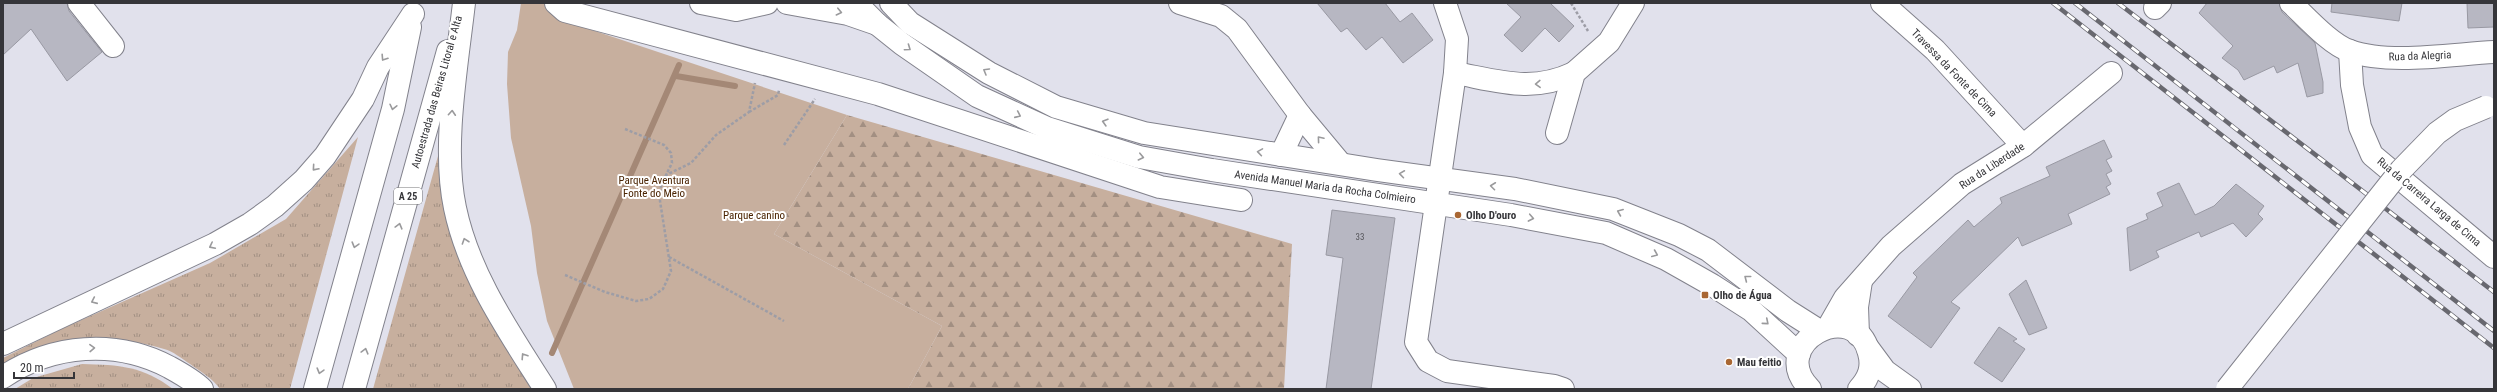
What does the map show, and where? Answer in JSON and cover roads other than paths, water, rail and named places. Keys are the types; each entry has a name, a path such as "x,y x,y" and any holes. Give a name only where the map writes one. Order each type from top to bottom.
{"main road":[{"path":"79,3 113,46"},
{"path":"463,3 451,129 455,208 468,250 487,295 545,389"},
{"name":"Autoestrada das Beiras Litoral e Alta","path":"354,389 463,3"},
{"path":"556,3 565,11 827,80 905,103 1160,187 1241,200"},
{"path":"701,3 736,10 767,3"},
{"path":"787,3 848,14 877,24"},
{"name":"Avenida Manuel Maria da Rocha Colmieiro","path":"856,3 877,24 977,96 1047,128 1139,157 1436,213 1511,215 1606,233 1666,259 1712,285 1751,310 1799,354"},
{"path":"891,3 908,13 989,73 1056,107 1144,133 1440,180 1515,189 1613,209 1708,250 1788,311 1824,328 1839,326 1863,341 1885,371 1910,389"},
{"path":"1180,3 1221,16 1236,29 1300,115 1340,163"},
{"path":"1445,3 1457,39 1455,73 1436,213 1416,342 1428,361 1448,371 1554,386 1563,389"},
{"path":"1455,73 1510,83 1539,85 1555,82 1574,73 1601,51 1609,42 1633,3"},
{"name":"Travessa da Fonte de Cima","path":"1882,3 1935,50 2023,146"},
{"name":"Rua da Alegria","path":"2291,3 2330,38 2350,51 2387,58 2494,52"},
{"path":"3,344 215,244 250,224 276,206 304,180 325,156 363,99 378,67 415,8"},
{"path":"315,389 393,109 415,8"},
{"name":"Rua da Carreira Larga de Cima","path":"2350,51 2352,85 2360,128 2372,155 2494,257"},
{"path":"1557,133 1574,73"},
{"name":"Rua da Liberdade","path":"1799,354 1803,344 1824,328 1845,298 1891,246 1962,184 2023,146 2111,73"},
{"path":"2227,389 2401,170 2437,133 2455,120 2491,106"},
{"path":"1281,155 1300,115"},
{"path":"1859,389 1870,371 1871,359 1863,341 1857,307 1861,281"},
{"path":"3,377 32,360 51,355 92,348 112,349 144,355 156,360 202,389"},
{"path":"1799,354 1800,375 1804,388"}],"waterway":[{"path":"552,353 679,65"},
{"path":"676,76 735,86"}],"railway":[{"path":"2053,3 2494,348"},
{"path":"2075,3 2494,331"},
{"path":"2118,3 2494,292"}],"place":[{"name":"Olho D'ouro","path":"1458,215"},
{"name":"Olho de Água","path":"1705,295"},
{"name":"Mau feitio","path":"1729,362"}],"park label":[{"name":"Parque Aventura Fonte do Meio","path":"654,186"},
{"name":"Parque canino","path":"754,215"}]}
